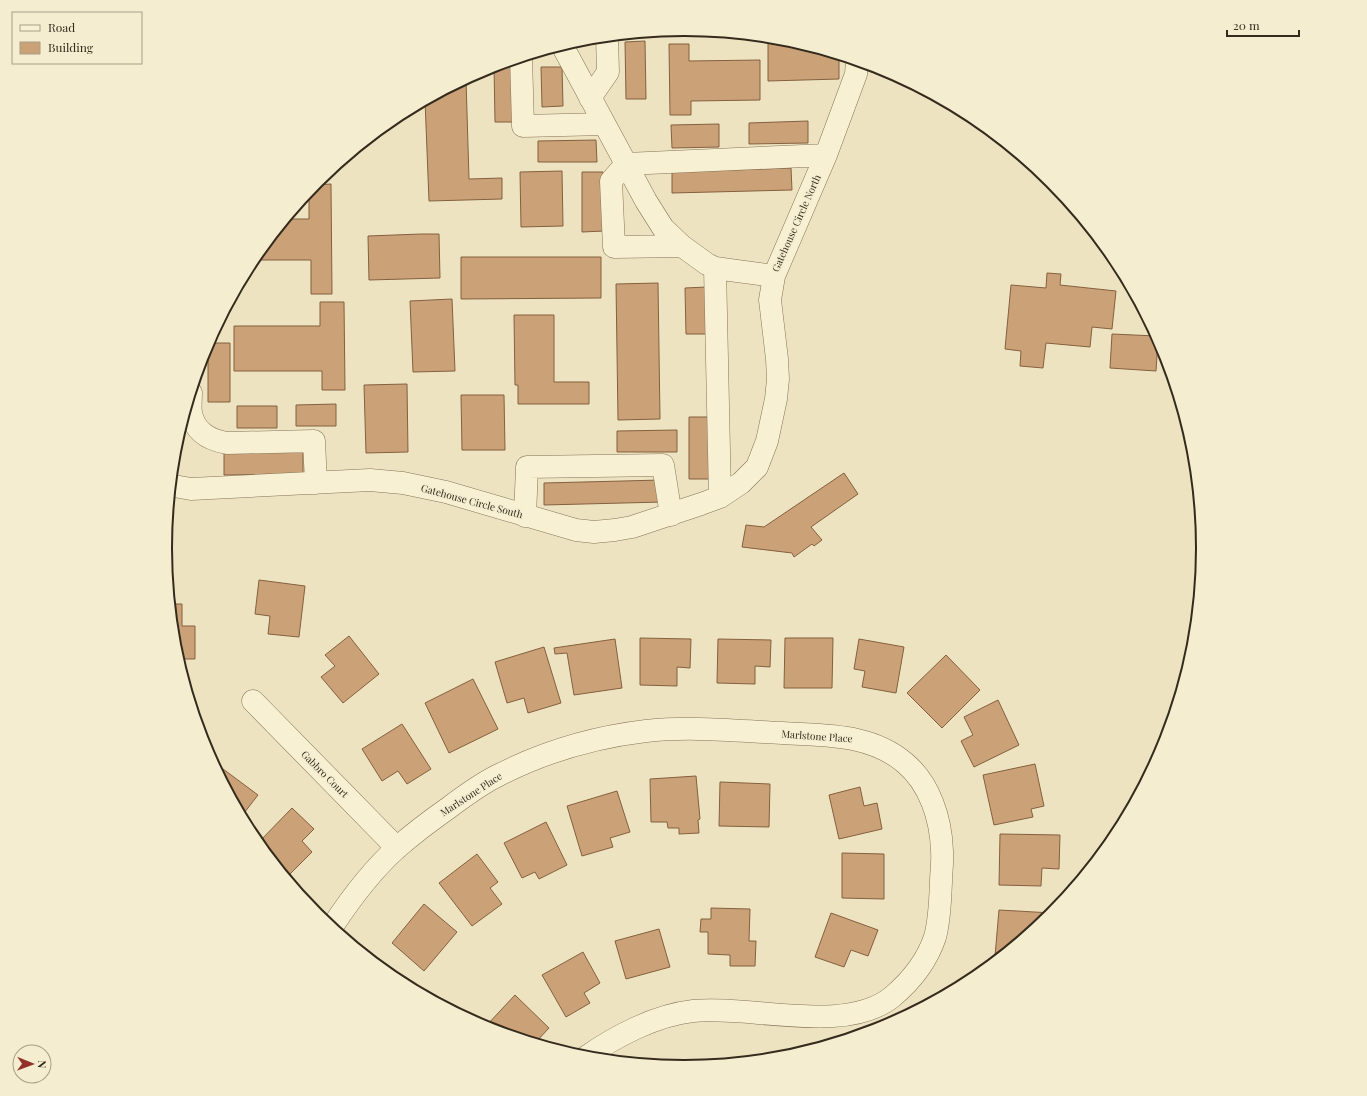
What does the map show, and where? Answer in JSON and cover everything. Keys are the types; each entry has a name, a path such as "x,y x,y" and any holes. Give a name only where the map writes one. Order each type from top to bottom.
{"street":[{"path":"590,98 608,72 607,42"},
{"name":"Gatehouse Circle North","path":"565,50 646,202 663,228 682,246 706,264 715,268 774,276 826,155 856,74 857,66"},
{"path":"521,62 523,126 604,124"},
{"path":"682,246 614,248 612,181 626,164 826,155"},
{"path":"715,268 720,497"},
{"name":"Gatehouse Circle South","path":"176,486 191,489 370,480 402,483 446,492 576,530 594,532 632,527 720,497 741,484 757,467 767,441 776,399 778,380 770,300 774,276"},
{"path":"191,409 197,427 206,436 216,441 227,443 314,441 316,483"},
{"path":"525,516 528,467 663,465 671,514"},
{"name":"Gabbro Court","path":"253,701 397,848"},
{"name":"Marlstone Place","path":"335,923 373,871 397,848 467,794 497,776 550,753 586,742 648,731 711,730 842,736 865,740 889,751 908,764 923,783 933,802 940,829 942,853 939,915 934,938 925,959 911,979 896,994 870,1010 840,1016 808,1016 720,1010 691,1011 662,1017 610,1041 594,1052"}],"building":[{"path":"645,41 646,99 626,99 625,42"},
{"path":"768,43 816,53 839,60 839,79 768,81"},
{"path":"669,44 689,44 689,61 760,60 760,100 691,101 691,115 670,115"},
{"path":"515,65 516,122 495,122 494,73"},
{"path":"541,67 562,67 563,106 542,107"},
{"path":"466,85 469,179 502,178 502,199 429,201 425,107"},
{"path":"808,121 808,143 749,144 749,123"},
{"path":"719,124 719,147 672,148 671,125"},
{"path":"596,140 597,162 538,162 538,141"},
{"path":"791,168 792,190 672,193 672,172"},
{"path":"562,171 563,226 521,227 520,172"},
{"path":"582,172 603,172 604,231 582,232"},
{"path":"323,184 331,184 332,294 311,294 311,260 261,260 277,236 291,219 309,219 309,199"},
{"path":"439,234 440,278 369,280 368,236"},
{"path":"461,257 601,257 601,298 461,299"},
{"path":"1047,273 1061,274 1060,285 1116,291 1112,329 1092,327 1090,347 1046,343 1043,368 1020,366 1021,351 1005,349 1011,285 1046,288"},
{"path":"658,283 660,419 618,420 616,284"},
{"path":"707,287 708,334 686,334 685,288"},
{"path":"452,299 455,371 413,372 410,301"},
{"path":"320,302 344,302 345,390 322,390 322,371 234,371 234,326 320,326"},
{"path":"514,315 554,315 554,382 589,382 589,404 518,404 518,385 515,385"},
{"path":"1112,334 1149,336 1157,353 1156,371 1110,368"},
{"path":"214,343 230,343 230,402 208,402 208,358 210,352"},
{"path":"407,384 408,452 366,453 364,385"},
{"path":"461,395 504,395 505,450 462,450"},
{"path":"336,404 336,426 296,426 296,405"},
{"path":"237,406 277,406 277,428 237,428"},
{"path":"689,417 709,417 710,479 689,479"},
{"path":"677,430 677,452 617,452 617,431"},
{"path":"303,452 303,474 224,475 224,453"},
{"path":"844,473 858,494 811,527 822,540 814,546 812,544 794,557 792,553 742,547 746,525 764,527"},
{"path":"662,480 663,502 544,505 544,483"},
{"path":"259,580 305,586 299,637 268,634 270,616 255,614"},
{"path":"175,604 182,604 182,626 195,626 195,659 184,659"},
{"path":"349,636 379,674 343,703 321,677 335,666 325,655"},
{"path":"640,638 691,639 690,668 677,667 677,686 640,685"},
{"path":"785,638 833,638 832,688 784,688"},
{"path":"615,639 622,688 574,695 567,653 555,654 554,648"},
{"path":"718,639 771,640 770,667 755,666 755,684 717,683"},
{"path":"859,639 904,647 896,693 862,687 865,671 854,669"},
{"path":"544,647 561,703 528,713 524,698 507,703 495,662"},
{"path":"946,655 980,690 942,728 907,693"},
{"path":"473,679 498,729 449,753 425,703"},
{"path":"998,700 1019,745 974,767 961,741 973,735 964,717"},
{"path":"402,724 431,769 407,784 398,771 382,781 362,749"},
{"path":"1035,764 1044,806 1031,809 1033,817 994,825 983,775"},
{"path":"221,767 258,795 245,812"},
{"path":"696,776 700,819 698,820 699,833 679,834 679,828 668,828 667,822 651,822 650,779"},
{"path":"720,782 770,784 769,827 719,826"},
{"path":"860,787 864,806 877,803 882,829 839,839 829,795"},
{"path":"617,791 630,832 610,838 613,847 582,856 567,806"},
{"path":"292,808 314,829 302,841 312,852 289,875 262,838"},
{"path":"546,822 567,865 539,879 535,872 522,878 504,843"},
{"path":"1000,834 1060,835 1059,869 1042,868 1041,886 999,885"},
{"path":"842,853 884,854 884,899 842,898"},
{"path":"477,854 498,882 490,888 502,904 472,926 439,883"},
{"path":"424,904 457,932 424,971 392,943"},
{"path":"711,908 750,909 749,941 756,941 755,966 730,966 730,955 708,954 708,932 700,932 701,919 711,919"},
{"path":"999,910 1043,913 1021,933 995,954"},
{"path":"831,913 878,930 868,956 851,950 844,967 815,957"},
{"path":"659,929 670,967 626,979 615,941"},
{"path":"583,952 600,983 584,993 590,1003 566,1017 542,975"},
{"path":"515,995 549,1028 539,1039 490,1022"}]}
